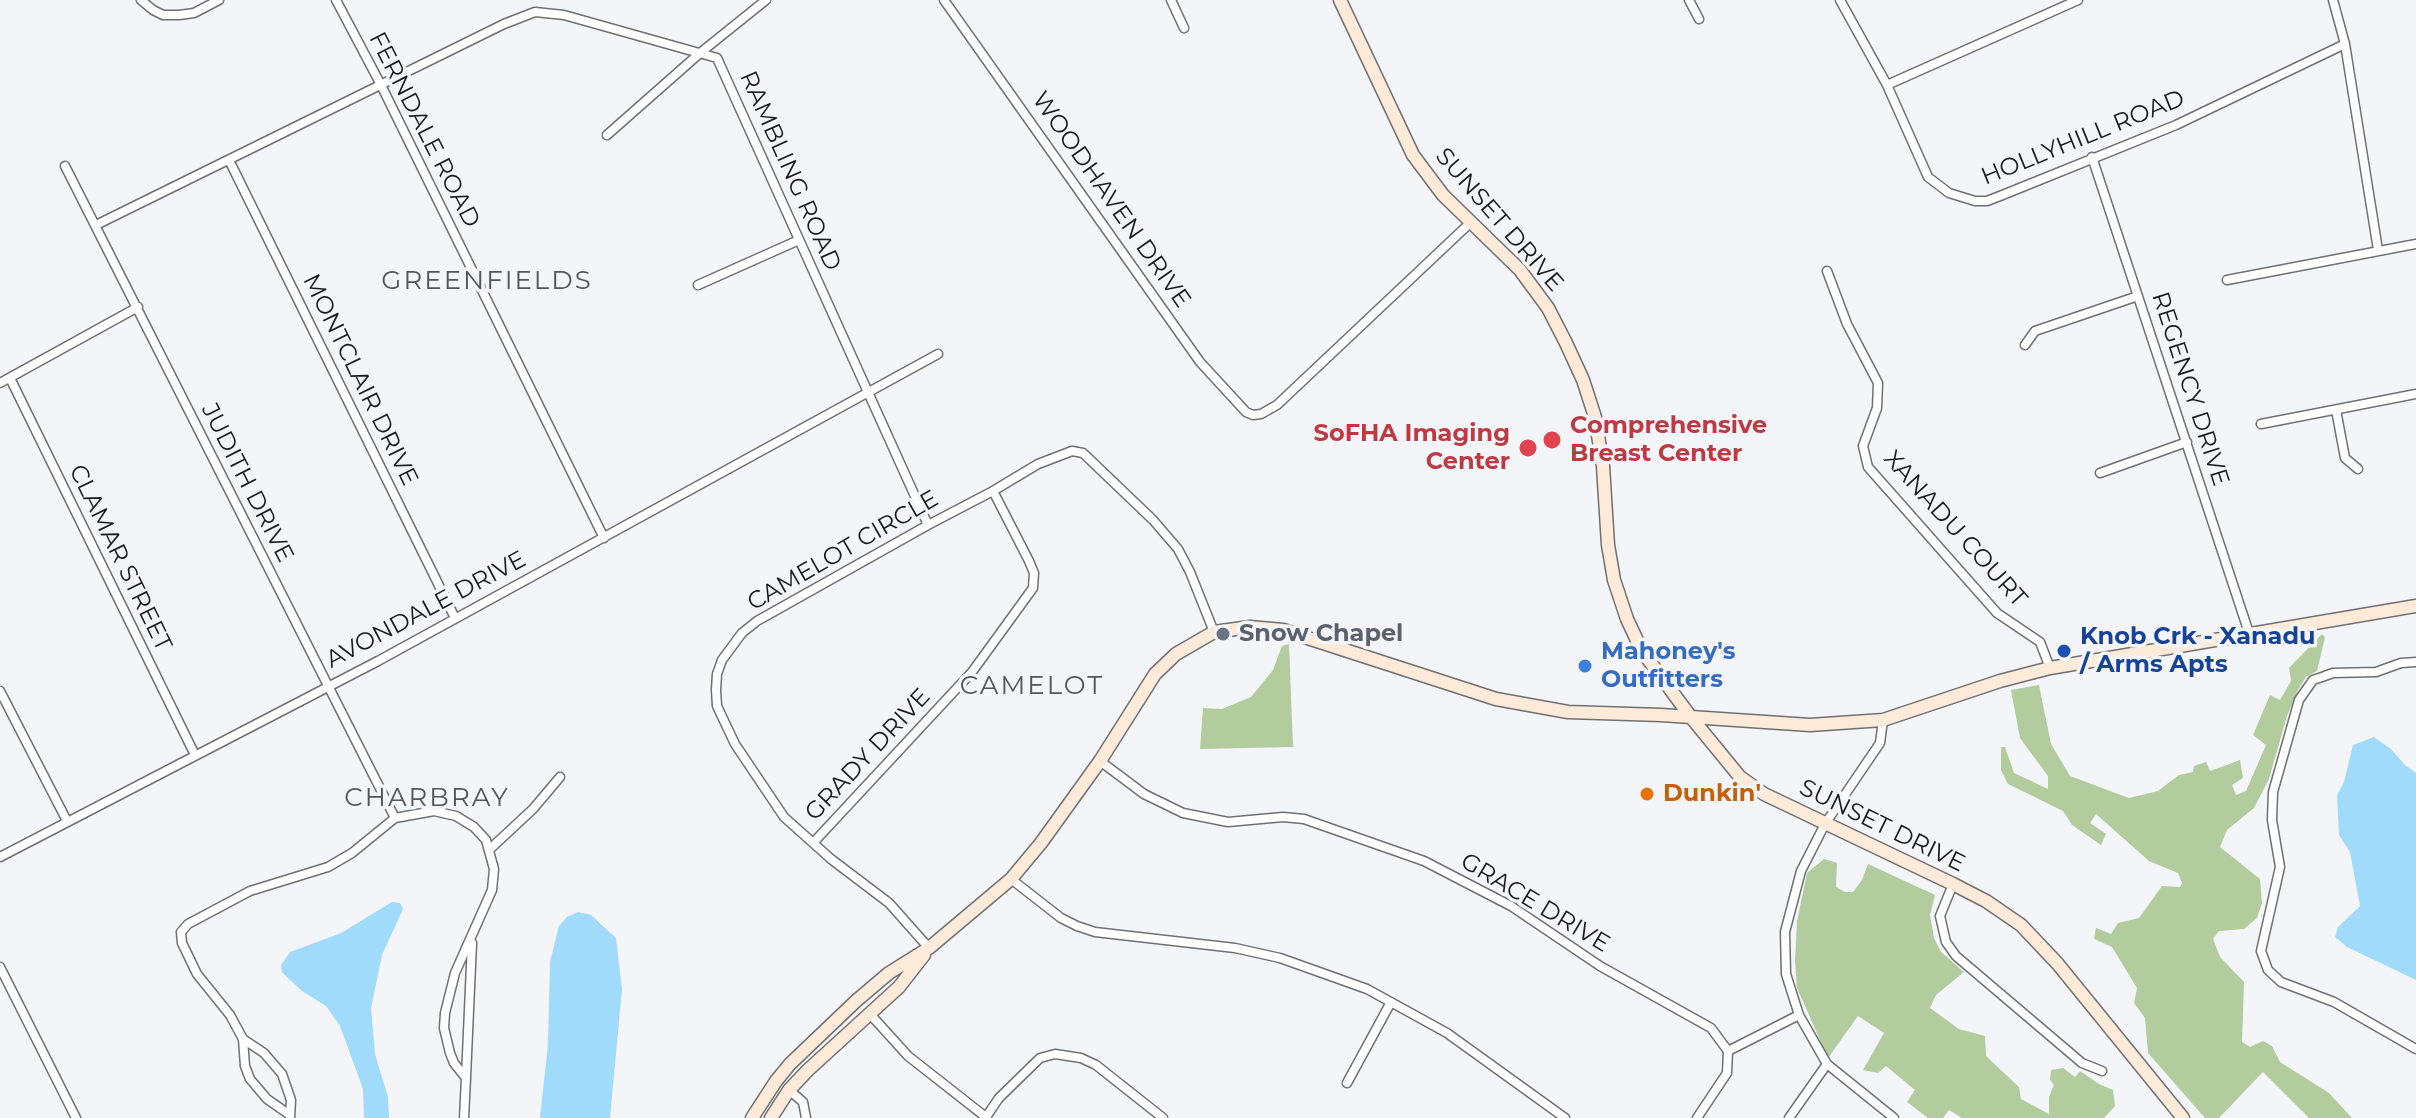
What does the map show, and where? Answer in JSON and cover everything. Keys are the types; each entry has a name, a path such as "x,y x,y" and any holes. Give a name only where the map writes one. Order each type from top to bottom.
{"main road":[{"name":"SUNSET DRIVE","path":"1340,0 1413,155 1443,195 1520,270 1548,308 1570,351 1595,417 1603,466 1608,545 1614,580 1631,632 1690,716 1740,777 1764,794 1953,884 1986,901 2021,925 2057,963 2183,1118"},
{"path":"752,1118 776,1081 837,1019 889,973 929,948 1011,879 1100,761 1164,664 1214,632 1250,627 1283,630 1496,699 1568,712 1690,716 1810,725 1883,720 2000,681 2050,668 2416,606"},
{"path":"771,1118 789,1090 899,987 929,948"},
{"path":"870,1014 874,992 889,973"},
{"path":"837,1019 855,1012 870,1014"},
{"path":"776,1081 789,1090"}],"street":[{"path":"141,0 163,15 179,15 194,13 219,0"},
{"name":"FERNDALE ROAD","path":"336,0 604,538"},
{"path":"607,135 766,0"},
{"name":"WOODHAVEN DRIVE","path":"944,0 1200,362 1237,405 1253,415 1277,405 1470,223"},
{"path":"1171,0 1184,28"},
{"path":"1689,0 1699,19"},
{"name":"HOLLYHILL ROAD","path":"1840,0 1887,85 1928,177 1961,198 1987,201 2176,125 2345,44"},
{"path":"1887,85 2078,0"},
{"path":"2333,0 2345,44 2378,250"},
{"name":"RAMBLING ROAD","path":"96,225 504,24 535,12 564,15 717,58 928,525"},
{"name":"REGENCY DRIVE","path":"2092,157 2249,633"},
{"name":"MONTCLAIR DRIVE","path":"229,160 455,618"},
{"name":"JUDITH DRIVE","path":"65,166 395,818"},
{"path":"698,285 799,240"},
{"path":"2227,280 2416,244"},
{"name":"XANADU COURT","path":"1827,271 1847,324 1878,383 1880,396 1863,446 1868,467 1997,613 2040,642 2050,668"},
{"path":"2025,345 2035,331 2138,296"},
{"path":"0,383 138,307"},
{"name":"AVONDALE DRIVE","path":"0,857 378,661 938,354"},
{"name":"CLAMAR STREET","path":"10,378 195,755"},
{"path":"2261,424 2416,394"},
{"path":"2336,410 2345,458 2358,469"},
{"path":"2100,473 2187,442"},
{"name":"CAMELOT CIRCLE","path":"929,948 889,903 784,817 735,744 717,706 717,674 730,647 757,621 1055,455 1072,451 1083,453 1153,520 1178,549 1214,632"},
{"name":"GRADY DRIVE","path":"813,843 972,672 1033,588 1034,573 993,491"},
{"path":"2416,662 2401,663 2376,672 2333,673 2313,680 2299,700 2273,792 2272,820 2280,867 2261,951 2268,970 2281,982 2341,1006 2416,1049"},
{"path":"0,691 67,821"},
{"path":"1883,720 1880,743 1825,824 1801,871 1785,932 1786,974 1799,1015 1827,1064 1891,1117"},
{"name":"GRACE DRIVE","path":"1100,761 1144,794 1183,813 1228,822 1283,817 1304,819 1424,861 1511,906 1600,966 1711,1028 1728,1051"},
{"path":"490,849 533,809 560,777"},
{"path":"290,1116 267,1099 250,1079 245,1066 243,1039 230,1015 197,974 180,937 184,928 250,891 328,867 352,853 395,818 434,811 456,816 474,827 490,849 494,869 492,890 447,999 444,1028 454,1063 466,1078"},
{"path":"1011,879 1061,918 1095,932 1235,948 1280,958 1367,989 1447,1033 1565,1118"},
{"path":"1953,884 1940,916 1946,942 1956,956 2082,1063 2102,1071"},
{"path":"464,1118 472,937"},
{"path":"0,967 76,1118"},
{"path":"1347,1083 1391,1002"},
{"path":"870,1014 908,1056 986,1117 999,1098 1040,1058 1055,1054 1081,1058 1096,1065 1163,1118"},
{"path":"1697,1118 1727,1073 1728,1051 1799,1015"},
{"path":"243,1039 264,1053 282,1074 291,1100 290,1116"},
{"path":"1789,1118 1827,1064"},
{"path":"789,1090 803,1102 806,1118"}],"green space":[{"path":"2322,634 2325,637 2317,671 2306,677 2298,690 2287,716 2269,779 2254,808 2227,830 2220,847 2260,879 2262,903 2257,918 2244,929 2219,931 2213,939 2220,957 2244,982 2242,1042 2250,1047 2263,1041 2272,1046 2280,1062 2329,1093 2352,1118 2309,1118 2263,1072 2219,1118 2205,1118 2148,1053 2145,1018 2134,1003 2137,988 2112,947 2094,939 2096,928 2111,934 2118,923 2139,918 2162,886 2180,887 2182,883 2178,873 2149,861 2096,814 2090,823 2106,834 2101,845 2072,825 2063,811 2008,784 2001,770 2001,747 2005,747 2014,773 2048,789 2048,776 2020,738 2011,690 2039,685 2051,744 2070,776 2129,798 2158,791 2179,775 2193,772 2194,766 2206,762 2210,771 2240,760 2243,778 2232,785 2236,795 2246,791 2266,745 2253,735 2270,695 2280,700 2291,681 2289,668"},
{"path":"1289,644 1293,747 1200,749 1203,708 1222,709 1251,697 1273,670 1282,646"},
{"path":"1824,859 1837,863 1836,887 1845,892 1853,892 1868,864 1935,895 1930,915 1934,938 1941,952 1964,972 1936,995 1930,1008 1959,1029 1985,1036 1986,1056 2019,1087 2021,1099 2049,1114 2049,1097 2054,1085 2050,1080 2051,1070 2063,1068 2075,1077 2080,1071 2113,1090 2115,1106 2104,1118 1962,1118 1949,1110 1943,1118 1928,1118 1907,1102 1915,1090 1886,1066 1878,1073 1863,1070 1884,1033 1858,1016 1828,1058 1797,988 1795,961 1797,921 1807,873"}],"water":[{"path":"2374,737 2416,773 2416,980 2347,947 2335,937 2338,927 2360,906 2350,852 2339,835 2337,795 2344,782 2353,745"},
{"path":"392,902 400,903 403,909 382,955 371,1008 375,1054 388,1097 389,1118 364,1118 363,1089 340,1026 326,1006 302,991 282,972 281,965 290,952 341,933"},
{"path":"578,912 591,915 616,938 622,989 610,1118 540,1118 548,1044 550,962 559,926 567,917"}],"place":[{"name":"Comprehensive Breast Center","path":"1552,440"},
{"name":"SoFHA Imaging Center","path":"1528,448"},
{"name":"Snow Chapel","path":"1223,634"},
{"name":"Knob Crk - Xanadu / Arms Apts","path":"2064,651"},
{"name":"Mahoney's Outfitters","path":"1585,666"},
{"name":"Dunkin'","path":"1647,794"}],"district":[{"name":"GREENFIELDS","path":"487,281"},
{"name":"CAMELOT","path":"1032,686"},
{"name":"CHARBRAY","path":"427,798"}]}
